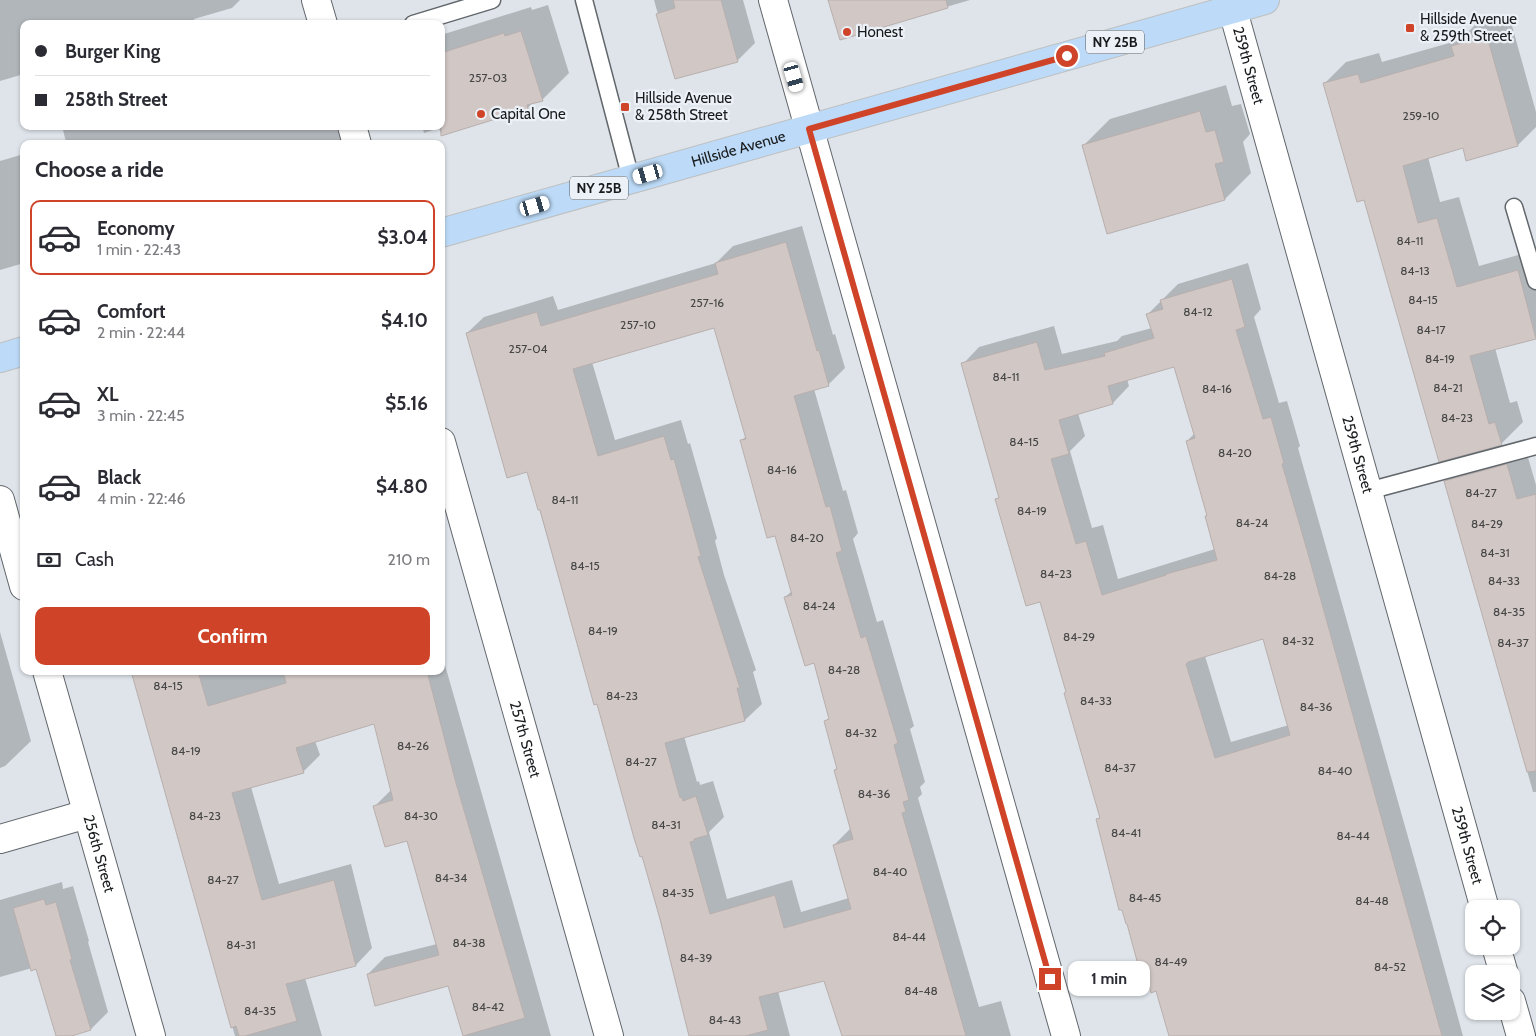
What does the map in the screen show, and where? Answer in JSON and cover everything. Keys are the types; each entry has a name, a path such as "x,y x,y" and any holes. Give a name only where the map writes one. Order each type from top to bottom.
{"main road":[{"name":"Hillside Avenue","path":"445,232 809,129 1231,5 1265,0"},
{"path":"0,358 20,352"}],"street":[{"path":"316,0 322,20"},
{"path":"773,0 1066,1036"},
{"name":"259th Street","path":"1231,5 1482,900"},
{"name":"257th Street","path":"445,456 609,1036"},
{"path":"0,500 20,572"},
{"name":"256th Street","path":"48,675 152,1036"},
{"path":"0,839 87,814"},
{"path":"1516,1020 1521,1036"}],"lane":[{"path":"426,20 492,0"},
{"path":"584,0 631,179"},
{"path":"1514,207 1536,281"},
{"path":"1368,490 1536,446"}],"building":[{"path":"673,0 721,0 738,62 675,79 656,14 675,8"},
{"path":"828,0 946,0 948,8 840,40"},
{"path":"521,31 543,101 527,105 528,109 441,136 441,130 445,130 445,52 504,33 505,36"},
{"path":"1487,36 1518,146 1466,161 1463,148 1403,166 1418,223 1437,218 1457,287 1518,270 1536,339 1470,356 1489,424 1495,422 1502,445 1439,462 1364,200 1357,202 1323,83 1358,74 1361,83 1454,56 1451,46"},
{"path":"1200,111 1206,132 1215,130 1224,162 1215,164 1225,200 1107,234 1082,145"},
{"path":"786,242 829,386 794,396 826,507 830,506 842,551 836,553 861,638 866,636 898,743 894,745 909,800 903,802 906,812 902,813 966,1036 842,1036 824,981 759,997 768,1030 745,1036 689,1036 660,919 642,856 640,857 634,838 597,704 594,705 540,510 538,510 527,472 507,478 466,333 537,312 541,326 718,274 715,263","holes":["714,328 746,439 740,440 767,538 775,536 792,595 784,597 805,666 814,663 829,719 824,721 837,769 834,770 853,839 833,845 851,909 784,928 775,895 710,914 690,842 708,835 696,796 683,801 682,797 680,798 665,743 745,721 737,688 740,688 698,557 701,556 674,459 671,460 664,436 598,456 573,369"]},
{"path":"1232,279 1245,327 1236,330 1263,419 1271,417 1284,463 1282,464 1442,1036 1169,1036 1156,991 1151,993 1148,982 1143,983 1127,924 1122,910 1119,910 1096,819 1100,818 1040,602 1026,606 995,499 999,498 961,363 1037,342 1045,370 1105,356 1104,353 1154,338 1146,314 1163,309 1160,300","holes":["1174,367 1195,438 1186,441 1217,560 1102,595 1086,541 1076,544 1051,459 1069,454 1059,420 1113,404 1108,386","1263,639 1290,735 1215,758 1186,664"]},
{"path":"1507,464 1517,499 1536,494 1536,771 1527,772 1444,481"},
{"path":"132,675 199,675 208,706 286,683 284,675 428,675 456,783 525,1018 463,1036 448,986 375,1006 367,974 439,955 407,841 385,847 373,806 393,800 374,724 296,748 304,773 232,793 262,900 334,880 356,966 286,984 297,1021 245,1036 239,1036 236,1026 231,1028"},
{"path":"44,899 46,905 56,902 72,959 70,960 91,1030 72,1036 56,1036 36,969 31,971 13,908"}],"place":[{"name":"Hillside Avenue & 259th Street","path":"1410,28"},
{"name":"Honest","path":"847,32"},
{"name":"Hillside Avenue & 258th Street","path":"625,107"},
{"name":"Capital One","path":"481,114"}],"route":[{"path":"1050,979 809,129 1067,56"}]}
